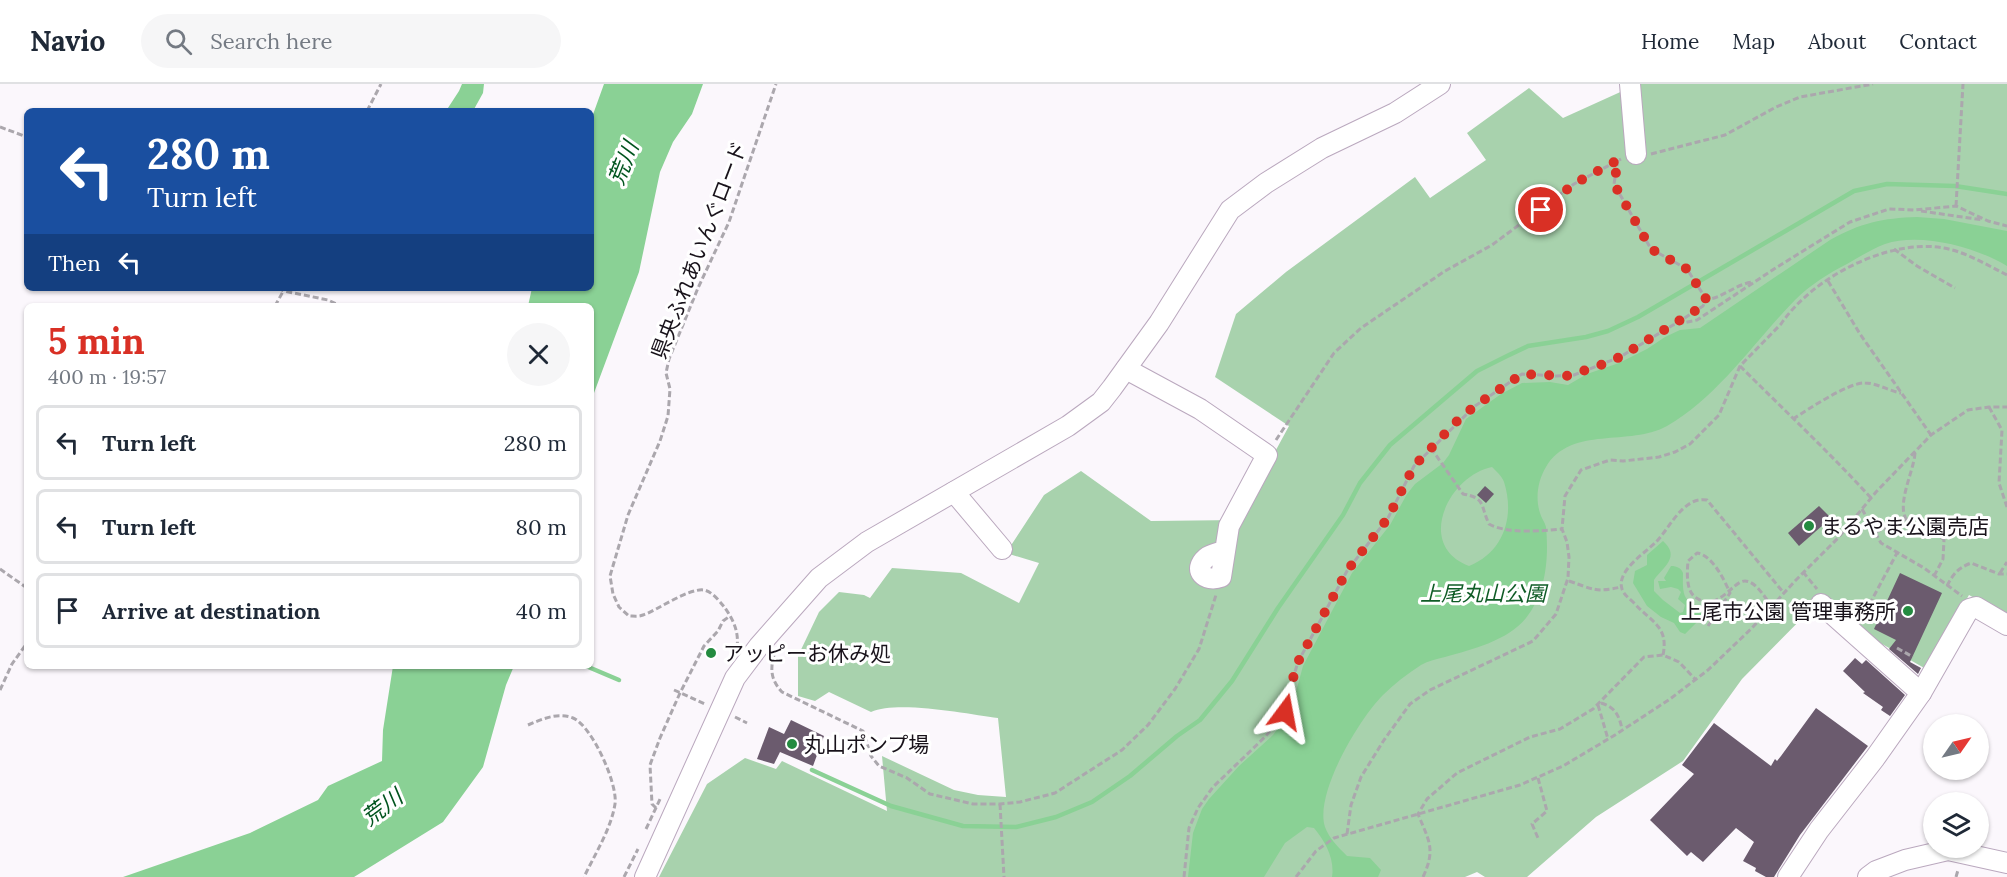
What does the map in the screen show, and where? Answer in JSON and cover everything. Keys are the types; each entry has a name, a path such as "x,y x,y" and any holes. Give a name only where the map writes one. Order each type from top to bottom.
{"street":[{"path":"645,877 735,678 759,646 819,578 867,542 1090,411 1101,402 1159,323 1230,210 1305,158 1395,113 1440,84"},
{"path":"1630,84 1636,154"},
{"path":"1126,369 1200,409 1267,454 1229,526 1224,551 1206,558 1201,566 1201,573 1206,579 1213,580 1221,577"},
{"path":"954,492 1002,549"},
{"path":"1821,604 1922,693"},
{"path":"1788,877 1819,830 1922,693 1969,609 1976,607 2007,625"},
{"path":"1868,877 1905,860 1948,850 2007,863"}],"path":[{"path":"369,108 381,84"},
{"name":"県央ふれあいんぐロード","path":"735,654 738,634 730,616 716,597 704,590 693,592 641,616 629,616 619,607 613,594 610,576 628,515 660,441 668,416 670,389 666,373 669,359 698,288 729,222 776,84"},
{"path":"1267,454 1334,353 1360,328 1445,271 1492,245 1574,184 1618,160 1636,154 1650,154 1725,135 1776,107 1800,97 1873,84"},
{"path":"1956,204 1963,84"},
{"path":"0,127 24,136"},
{"path":"1618,160 1614,184 1651,249 1687,269 1706,299"},
{"path":"1915,210 1956,204 1988,221"},
{"path":"1674,324 1698,320 1850,222 1889,209 1915,210 2007,226"},
{"path":"1347,834 1351,805 1361,777 1383,740 1410,704 1430,690 1533,641 1556,614 1568,580 1569,557 1562,529 1565,496 1581,470 1610,460 1659,457 1690,444 1719,415 1740,366 1808,295 1839,273 1860,263 1894,249 1919,246 1948,249 1986,263 2007,275"},
{"path":"1894,249 1917,266 1955,288"},
{"path":"1828,281 1860,334 1931,435"},
{"path":"1706,299 1713,300 1741,284 1755,282"},
{"path":"289,291 334,303"},
{"path":"1184,877 1188,828 1198,808 1213,787 1266,736 1285,712 1298,662 1336,589 1388,518 1414,466 1466,413 1522,374 1574,375 1620,357 1703,306 1706,299"},
{"path":"1740,366 1792,419 1834,456 1871,498"},
{"path":"1792,419 1854,384 1867,383 1889,391 1903,393"},
{"path":"1989,407 2002,430 1999,483 2007,507"},
{"path":"1296,877 1310,857 1334,838 1520,785 1563,766 1622,730 1695,680 1752,628 1931,435 1968,410 2007,407"},
{"path":"1431,448 1463,494 1476,496 1489,524 1502,529 1548,531 1562,529"},
{"path":"1916,451 1915,465 1904,500 1903,511 1905,519 1912,525 1937,533 1944,540 1943,559 1934,576"},
{"path":"1663,655 1665,645 1663,631 1638,609 1621,587 1623,576 1682,511 1700,499 1707,500 1784,593"},
{"path":"1862,509 1881,543 1963,596"},
{"path":"1875,532 1898,524 1905,519"},
{"path":"1702,553 1723,579 1730,592 1715,600 1704,602 1694,596 1689,590 1687,576 1688,561 1691,556 1702,553"},
{"path":"1858,625 1897,553"},
{"path":"2000,574 2007,562"},
{"path":"1947,586 1953,573 1971,563 2000,574 2007,574"},
{"path":"0,569 24,586"},
{"path":"778,647 771,669 775,685 789,698 863,730 871,756 879,766 907,778 930,794 973,804 1020,802 1055,793 1122,750 1148,725 1175,689 1199,649 1221,577"},
{"path":"1568,580 1594,591 1621,587"},
{"path":"1708,626 1730,592 1739,583 1745,581 1761,592 1772,607"},
{"path":"656,808 652,804 650,765 680,693 704,646 718,632 723,621 730,616"},
{"path":"0,690 12,664 24,647"},
{"path":"1418,814 1427,799 1457,772 1530,737 1560,729 1599,704 1644,657 1663,655 1679,662 1695,680"},
{"path":"674,690 705,704 707,698"},
{"path":"1599,704 1609,705 1616,710 1622,730"},
{"path":"1599,704 1608,739"},
{"path":"528,725 546,717 557,716 572,718 582,724 591,736 612,780 615,805 584,877"},
{"path":"1538,778 1547,811 1532,824 1538,838"},
{"path":"643,837 663,793"},
{"path":"1000,804 1004,877"},
{"path":"1418,814 1431,856 1423,877"},
{"path":"624,877 640,845"}],"green space":[{"name":"上尾丸山公園","path":"1638,84 2007,84 2007,616 1969,595 1926,669 1868,636 1821,599 1742,679 1683,761 1596,817 1527,877 1485,877 1477,872 1465,877 659,877 707,784 745,758 776,769 782,761 887,811 882,756 954,790 1006,797 998,718 951,711 898,707 871,712 829,692 815,701 798,696 798,656 819,612 839,592 864,595 870,598 892,568 961,573 1019,603 1039,563 1006,553 1044,495 1081,471 1151,521 1238,520 1289,426 1215,377 1236,314 1286,272 1415,177 1430,198 1486,160 1467,133 1529,88 1563,118"}],"water":[{"path":"462,84 484,84 483,93 475,108 448,108"},
{"name":"荒川","path":"604,84 703,84 692,114 673,142 660,172 639,272 594,393 594,303 529,303 531,291 594,291 594,112"},
{"path":"1944,219 2007,231 2007,266 1980,253 1948,243 1914,240 1880,246 1813,284 1780,316 1735,368 1686,414 1652,432 1586,441 1570,446 1557,454 1546,467 1539,483 1538,495 1538,507 1546,527 1545,575 1533,608 1526,618 1509,633 1478,647 1427,662 1396,683 1373,706 1352,738 1332,776 1323,813 1325,827 1334,842 1347,856 1370,858 1381,870 1378,877 1332,877 1331,857 1325,844 1314,828 1307,827 1285,843 1264,877 1188,877 1193,833 1202,809 1239,766 1273,735 1291,710 1303,666 1352,573 1390,525 1415,484 1443,463 1449,455 1466,419 1501,394 1522,383 1550,382 1568,385 1587,374 1619,363 1680,330 1700,328 1830,240 1851,229 1882,220","holes":["1492,467 1504,482 1507,495 1507,520 1504,532 1491,552 1469,566 1453,556 1444,543 1441,528 1444,512 1451,497 1462,483 1476,473"]},
{"path":"1663,541 1668,547 1670,557 1669,562 1654,580 1654,591 1680,613 1683,612 1685,605 1678,599 1681,592 1671,587 1660,589 1658,581 1666,581 1664,578 1671,566 1677,567 1683,573 1683,589 1686,598 1701,607 1704,613 1704,619 1698,621 1685,634 1680,632 1674,623 1661,617 1647,606 1633,583 1635,571 1647,565 1647,555"},
{"name":"荒川","path":"393,669 513,669 506,685 483,767 443,822 354,877 123,877 250,833 318,800 328,786 382,761 383,730"}],"building":[{"path":"1485,486 1494,494 1486,503 1477,495"},
{"name":"まるやま公園売店","path":"1819,506 1831,518 1799,546 1788,533"},
{"name":"上尾市公園 管理事務所","path":"1900,573 1942,593 1910,662 1921,668 1918,674 1889,649 1896,640 1874,629"},
{"path":"1855,658 1862,664 1866,660 1905,695 1890,716 1881,710 1883,707 1863,693 1865,692 1843,671"},
{"path":"1816,708 1868,746 1800,835 1774,877 1766,877 1743,861 1754,842 1736,828 1703,862 1691,852 1687,856 1650,820 1694,774 1682,765 1714,723 1771,766"},
{"name":"丸山ポンプ場","path":"791,720 824,736 813,766 780,752 774,764 757,759 769,727 784,734"}],"waterway":[{"path":"812,770 891,806 963,826 1016,827 1056,817 1092,802 1130,776 1177,736 1200,720 1232,681 1278,608 1343,515 1360,483 1390,445 1477,371 1528,346 1586,337 1608,331 1638,317 1854,191 1887,184 1955,186 2007,194"},
{"path":"593,669 619,680"}],"place":[{"name":"まるやま公園売店","path":"1809,526"},
{"name":"上尾市公園 管理事務所","path":"1908,611"},
{"name":"アッピーお休み処","path":"711,653"},
{"name":"丸山ポンプ場","path":"792,744"}],"route":[{"path":"1285,712 1293,674 1336,589 1362,550 1388,518 1414,466 1459,419 1522,374 1566,376 1596,367 1620,357 1703,306 1706,299 1687,269 1651,249 1614,184 1618,160 1574,184 1541,210"}]}
